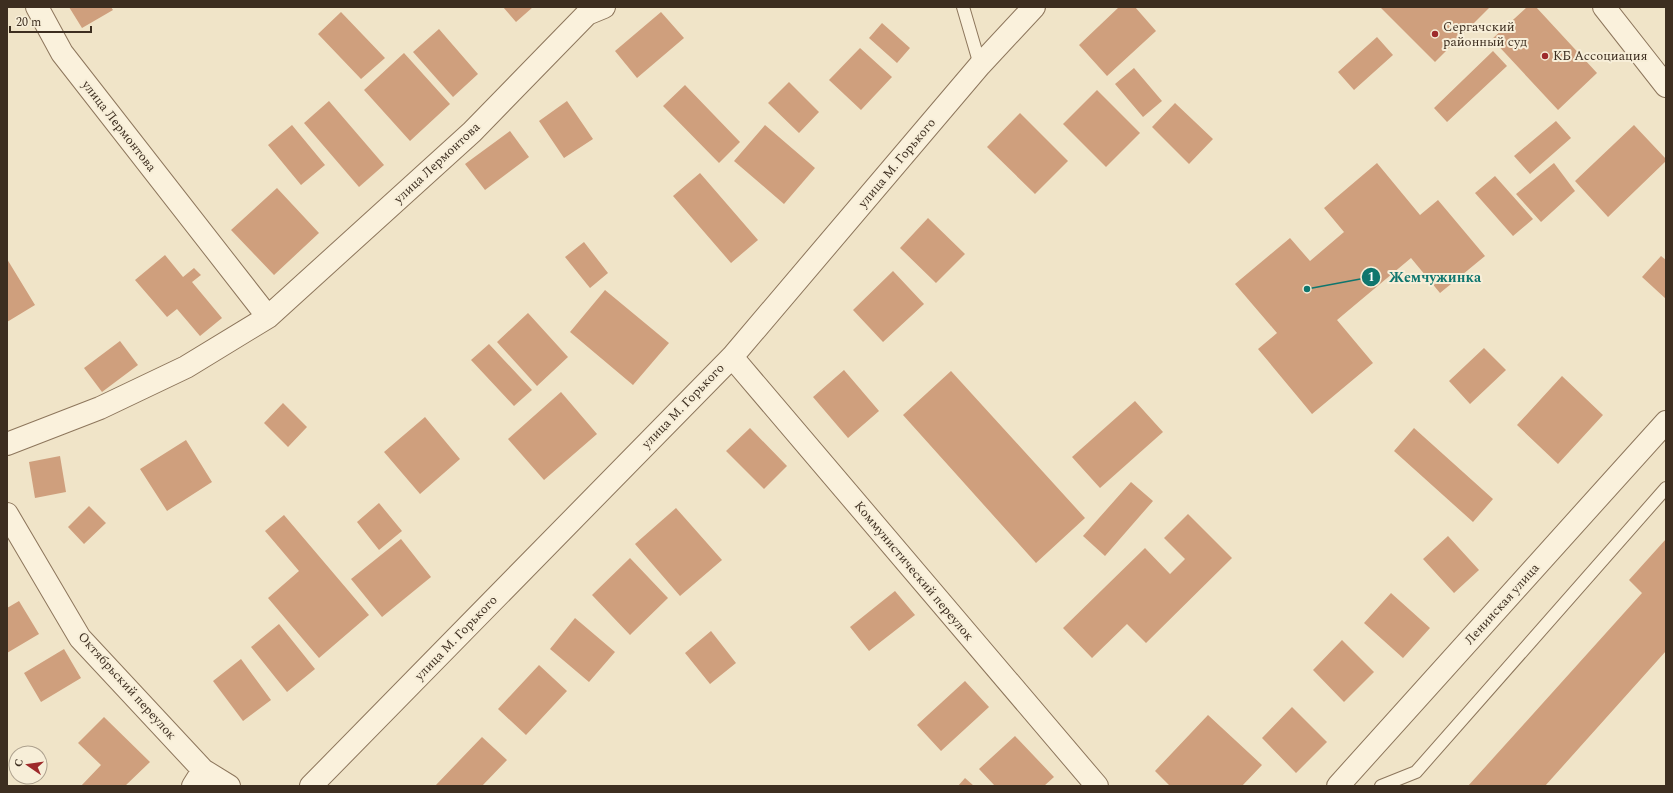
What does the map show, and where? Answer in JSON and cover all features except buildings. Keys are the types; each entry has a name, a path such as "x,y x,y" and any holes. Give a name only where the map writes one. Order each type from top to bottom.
{"street":[{"name":"улица Лермонтова","path":"36,7 62,53 268,317"},
{"name":"улица Лермонтова","path":"7,444 100,408 186,367 268,317 472,132 587,14 604,7"},
{"name":"улица М. Горького","path":"311,786 732,357 980,65 1034,7"},
{"path":"1604,7 1666,86"},
{"name":"Коммунистический переулок","path":"732,357 1097,786"},
{"name":"Ленинская улица","path":"1341,785 1666,422"},
{"name":"Октябрьский переулок","path":"7,514 80,638 198,778 229,786"}],"lane":[{"path":"963,7 980,65"},
{"path":"1381,786 1416,772 1666,488"}],"place":[{"name":"Сергачский районный суд","path":"1435,34"},
{"name":"КБ Ассоциация","path":"1545,56"},
{"name":"Жемчужинка","path":"1307,289"}]}
